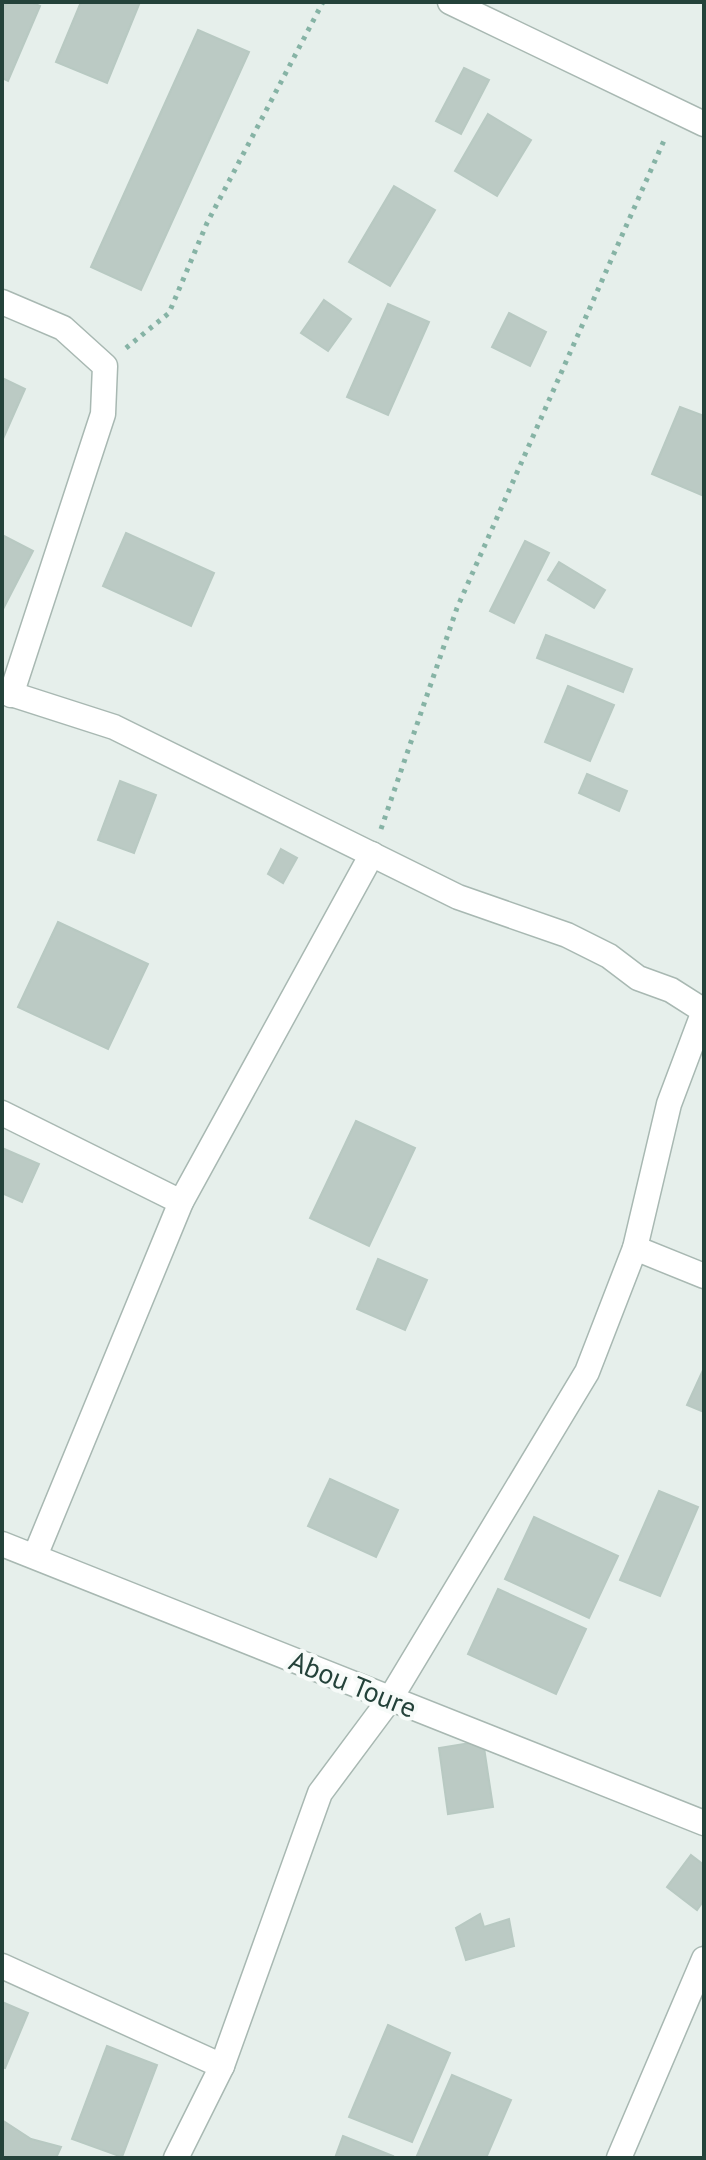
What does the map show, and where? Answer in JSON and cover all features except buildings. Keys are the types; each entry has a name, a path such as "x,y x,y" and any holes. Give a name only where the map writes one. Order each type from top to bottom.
{"street":[{"path":"450,2 704,124"},
{"path":"2,302 63,328 105,366 103,414 7,693 114,727 458,897 567,935 609,956 638,978 671,990 704,1011 669,1104 635,1248 587,1372 390,1699 320,1793 222,2066 176,2158"},
{"path":"35,1556 181,1202 372,854"},
{"path":"2,1113 181,1202"},
{"path":"635,1248 704,1276"},
{"name":"Abou Toure","path":"2,1544 704,1823"},
{"path":"619,2158 704,1959"},
{"path":"2,1966 222,2066"}],"path":[{"path":"105,366 169,313 207,223 323,2"},
{"path":"372,854 457,608 639,202 677,109"}]}
